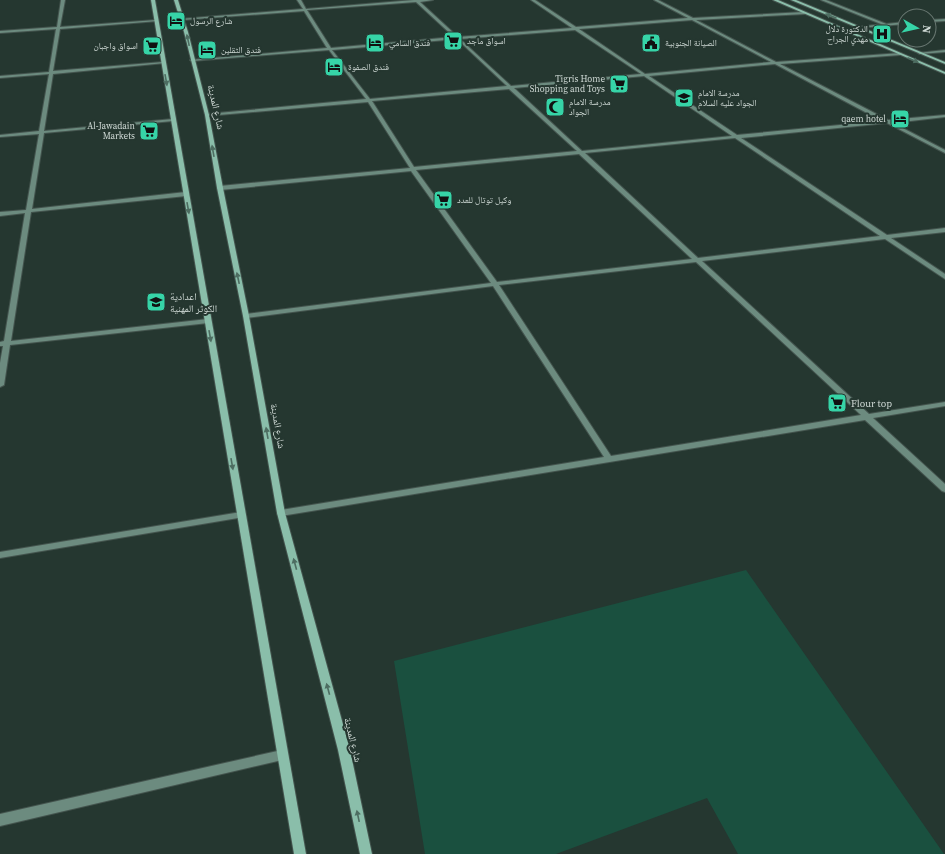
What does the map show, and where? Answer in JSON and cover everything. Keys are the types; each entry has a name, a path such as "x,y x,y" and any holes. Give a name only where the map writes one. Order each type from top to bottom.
{"main road":[{"path":"153,0 300,854"},
{"name":"شارع المدينة","path":"176,0 207,115 246,316 281,512 344,750 366,854"},
{"path":"775,0 945,73"},
{"path":"793,0 945,63"}],"street":[{"path":"0,386 4,343 29,211 50,72 63,0"},
{"path":"298,0 329,48 369,100 413,169 495,284 609,459"},
{"path":"417,0 945,489"},
{"path":"182,19 431,0"},
{"path":"533,0 945,277"},
{"path":"656,0 945,152"},
{"path":"823,0 887,25"},
{"path":"192,60 457,38 804,13"},
{"path":"0,32 156,21"},
{"path":"858,27 897,24"},
{"path":"920,53 945,51"},
{"path":"207,115 776,63 900,54"},
{"path":"0,77 163,63"},
{"path":"220,188 945,116"},
{"path":"0,136 173,120"},
{"path":"0,214 186,194"},
{"path":"246,316 495,284 945,230"},
{"path":"4,343 208,321"},
{"path":"281,512 945,404"},
{"path":"0,555 241,515"},
{"path":"0,820 282,755"}],"green space":[{"path":"746,570 944,854 738,854 707,798 556,854 425,854 394,661"}],"place":[{"name":"شارع الرسول","path":"176,21"},
{"name":"الدكتورة دلال مهدي الجراح","path":"882,34"},
{"name":"اسواق ماجد","path":"453,41"},
{"name":"فندق السامي","path":"375,43"},
{"name":"الصيانة الجنوبية","path":"651,43"},
{"name":"اسواق واجبان","path":"152,46"},
{"name":"فندق الثقلين","path":"207,50"},
{"name":"فندق الصفوة","path":"334,67"},
{"name":"Tigris Home Shopping and Toys","path":"619,84"},
{"name":"مدرسة الامام الجواد عليه السلام","path":"684,98"},
{"name":"مدرسة الامام الجواد","path":"555,107"},
{"name":"qaem hotel","path":"900,119"},
{"name":"Al-Jawadain Markets","path":"149,131"},
{"name":"وكيل توتال للعدد","path":"443,200"},
{"name":"اعدادية الكوثر المهنية","path":"156,302"},
{"name":"Flour top","path":"837,403"}]}
